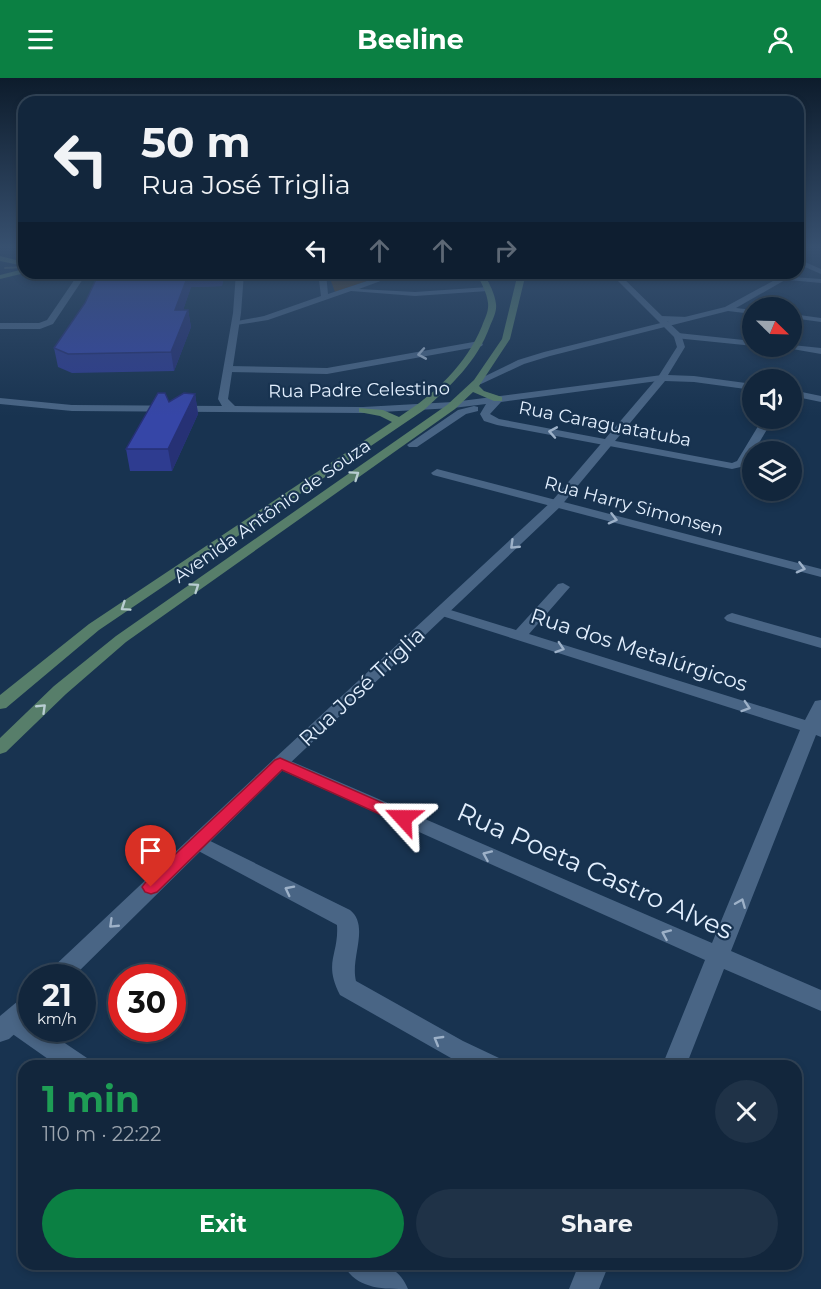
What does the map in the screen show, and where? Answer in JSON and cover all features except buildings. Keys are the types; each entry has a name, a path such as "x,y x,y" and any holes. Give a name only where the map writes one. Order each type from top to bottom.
{"main road":[{"name":"Avenida Antônio de Souza","path":"0,704 94,627 420,408 452,381 479,344 491,313 492,303"},
{"name":"Avenida Antônio de Souza","path":"0,748 60,690 121,639 453,405 476,384 494,360 506,339 515,303"},
{"path":"476,384 480,393 498,399"},
{"path":"363,410 383,413 399,421"}],"street":[{"path":"3,328 40,326 50,322 63,303"},
{"path":"233,409 226,405 223,399 238,303"},
{"path":"237,317 258,320 311,303"},
{"path":"645,303 678,336 681,347 672,364 681,373 694,379"},
{"path":"476,384 520,362 664,321 688,319 728,309 739,303"},
{"path":"728,309 742,311"},
{"path":"802,317 821,320"},
{"path":"678,336 742,343"},
{"path":"228,369 327,371 479,344"},
{"path":"802,349 821,351"},
{"path":"494,360 520,362"},
{"name":"Rua José Triglia","path":"72,964 280,763 444,612 556,504 610,442 672,364"},
{"name":"Rua Padre Celestino","path":"0,401 45,407 363,410 453,405 662,378 694,379 742,386"},
{"path":"802,395 821,399"},
{"path":"203,408 223,399"},
{"name":"Rua Caraguatatuba","path":"498,399 487,409 485,417 497,422 724,465 741,464 762,429"},
{"path":"412,446 462,412 469,409 487,409"},
{"path":"596,440 620,419 632,415"},
{"name":"Rua Harry Simonsen","path":"437,473 821,573"},
{"path":"520,635 563,587"},
{"name":"Rua dos Metalúrgicos","path":"444,612 815,729"},
{"path":"732,618 821,644"},
{"path":"676,1060 815,729 821,705"},
{"name":"Rua Poeta Castro Alves","path":"280,763 821,1001"},
{"path":"198,842 342,916 349,927 341,969 343,981 348,988 477,1060"},
{"path":"7,1026 67,1060"},
{"path":"366,1270 393,1289"},
{"path":"584,1289 592,1270"}],"route":[{"path":"151,887 280,763 403,818"}]}
